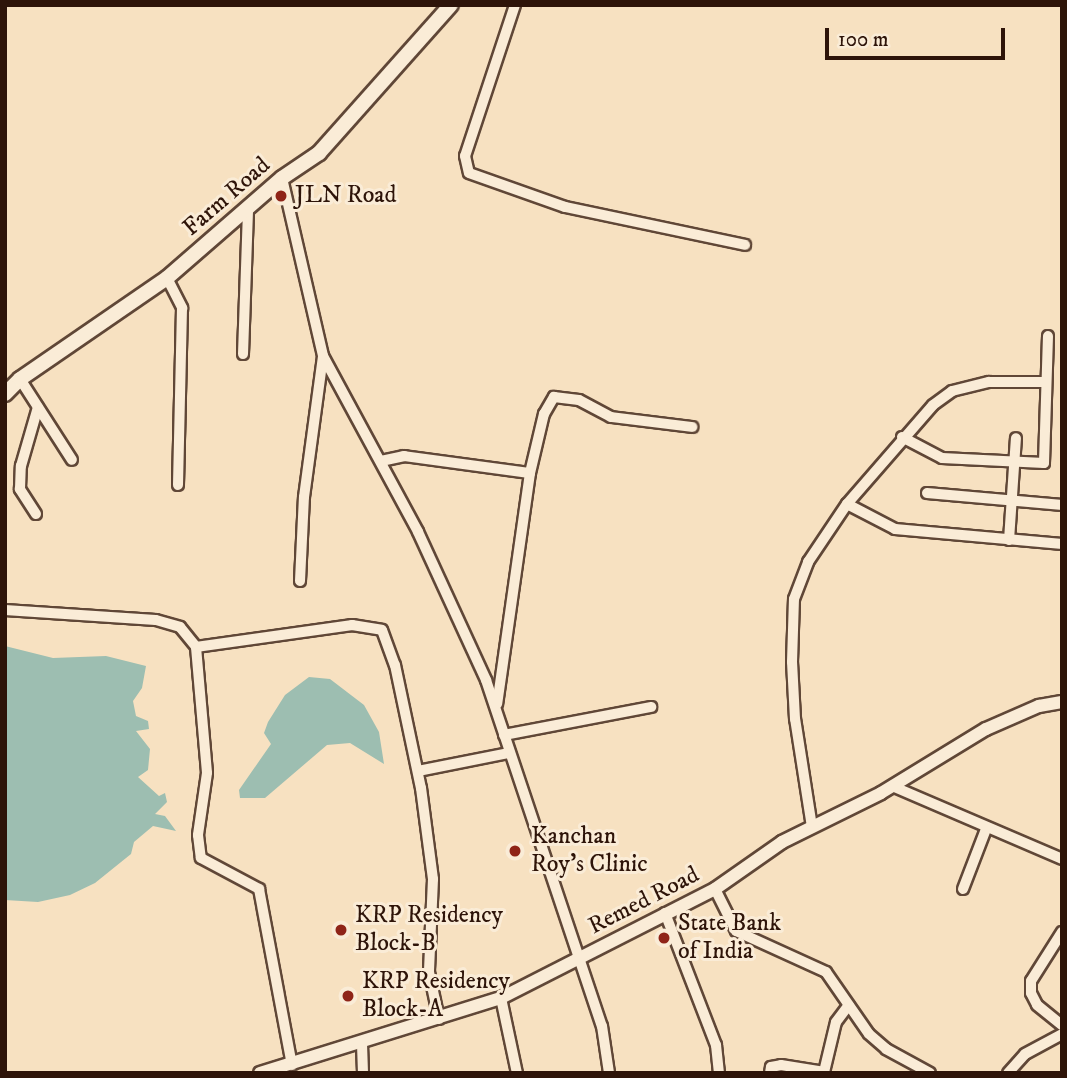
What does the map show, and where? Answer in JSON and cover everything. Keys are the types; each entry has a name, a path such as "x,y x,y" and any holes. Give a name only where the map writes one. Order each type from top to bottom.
{"main road":[{"name":"Farm Road","path":"5,394 20,379 167,278 248,211 282,178 319,153 451,5"}],"street":[{"path":"515,5 466,156 469,173 565,207 745,246"},
{"path":"282,178 323,356 381,461 455,608 496,709 602,1026 609,1073"},
{"path":"243,354 250,248 248,211"},
{"path":"167,278 182,308 178,485"},
{"path":"902,437 942,458 1013,464 1044,463 1044,382 1048,337"},
{"path":"300,581 304,497 323,356"},
{"path":"20,379 72,460"},
{"path":"812,827 795,719 794,600 808,562 847,504 902,437 952,391 989,382 1044,382"},
{"path":"496,709 530,473 544,414 554,397 579,400 611,417 692,427"},
{"path":"36,514 20,489 22,466 38,407"},
{"path":"1009,540 1016,438"},
{"path":"381,461 404,456 530,473"},
{"path":"927,493 1062,505"},
{"path":"847,504 895,529 1062,544"},
{"path":"5,610 156,620 180,627 196,647 207,773 198,835 201,858 259,889 292,1065"},
{"path":"196,647 352,625 382,630 395,666 418,771 433,879 429,972 439,1019"},
{"name":"Remed Road","path":"260,1073 362,1044 501,998 715,889 812,827 892,786 986,729 1039,705 1062,702"},
{"path":"504,735 651,707"},
{"path":"418,771 509,753"},
{"path":"892,786 986,829 1062,859"},
{"path":"963,889 986,829"},
{"path":"715,889 736,931 827,972 849,1005 886,1049 930,1073"},
{"path":"665,913 716,1045 719,1073"},
{"path":"1062,932 1031,981 1031,993 1037,1005 1062,1026"},
{"path":"501,998 517,1073"},
{"path":"770,1073 771,1067 781,1065 824,1072 836,1021 849,1005"},
{"path":"1008,1073 1025,1054 1062,1034"},
{"path":"362,1044 363,1073"}],"shaded area":[{"path":"5,646 53,658 106,656 146,666 142,688 133,701 136,716 148,721 149,729 136,731 150,749 148,770 138,777 159,796 165,793 167,802 155,814 165,816 176,831 153,826 134,842 131,854 95,883 70,895 38,902 5,900"},
{"path":"309,677 330,679 364,705 379,732 384,764 350,743 327,745 265,798 240,798 239,790 271,744 264,733 268,722 285,695"}],"place":[{"name":"JLN Road","path":"281,196"},
{"name":"Kanchan Roy's Clinic","path":"515,851"},
{"name":"KRP Residency Block-B","path":"341,930"},
{"name":"State Bank of India","path":"664,938"},
{"name":"KRP Residency Block-A","path":"348,996"}]}
